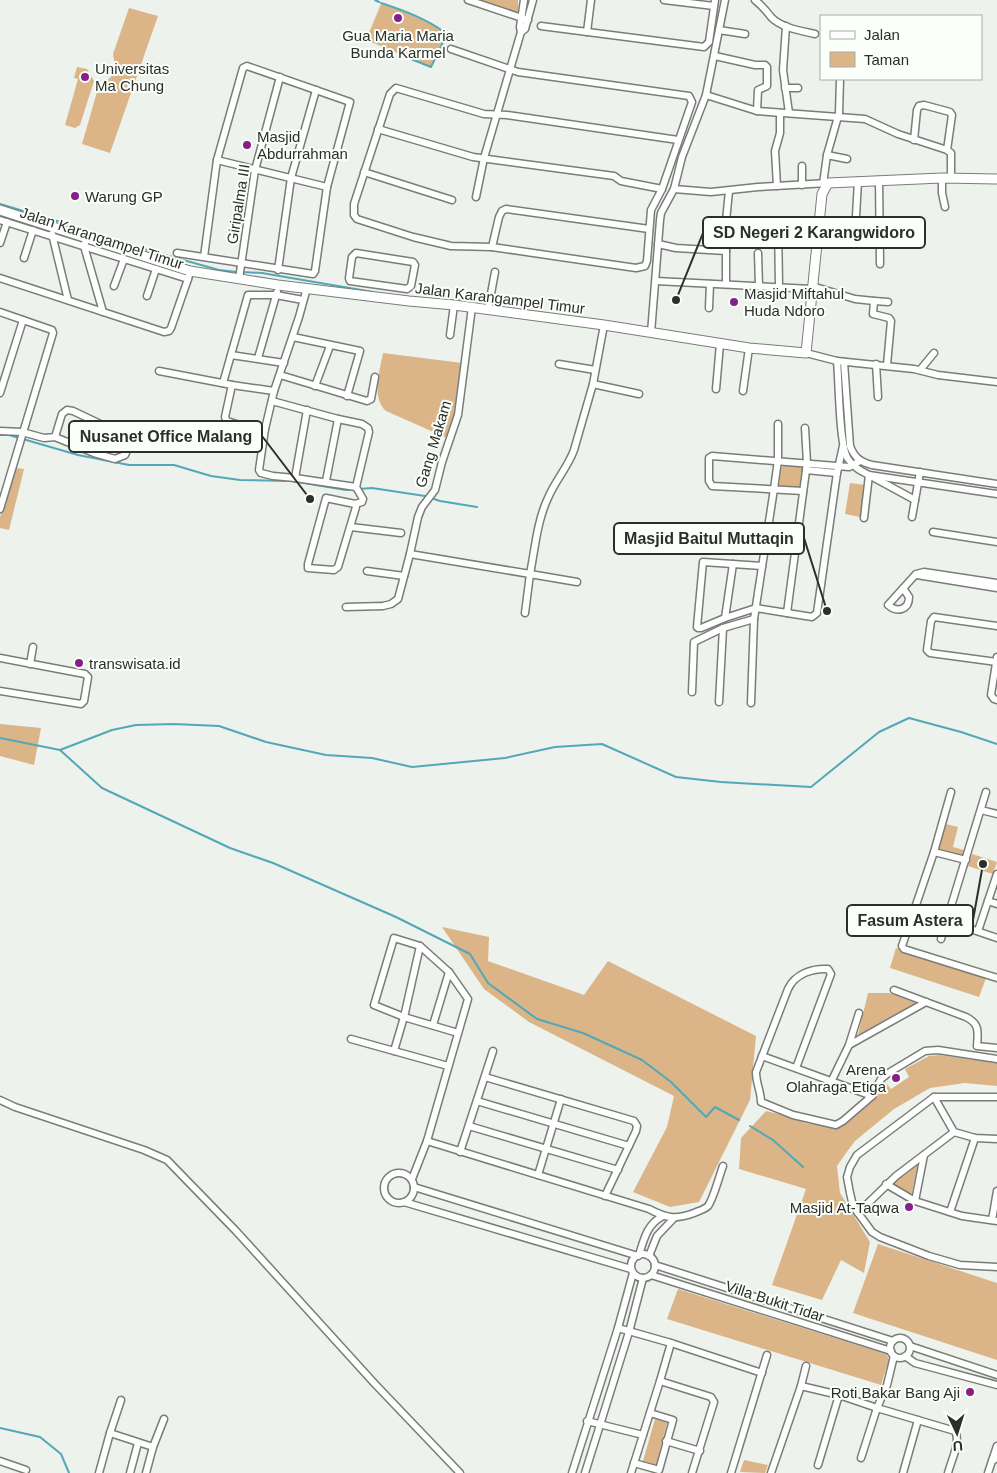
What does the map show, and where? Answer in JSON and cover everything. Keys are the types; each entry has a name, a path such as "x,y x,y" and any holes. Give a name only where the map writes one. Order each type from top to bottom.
{"street":[{"path":"468,0 524,19"},
{"path":"524,0 524,19"},
{"path":"476,197 484,158 521,32 520,29 532,0"},
{"path":"587,32 590,0"},
{"path":"541,26 704,46 709,42 714,3 664,0"},
{"path":"651,333 661,213 674,189 682,157 706,95 725,0"},
{"path":"755,0 770,12 772,17 786,26 816,34"},
{"path":"786,26 785,88 789,113"},
{"path":"719,30 745,34"},
{"path":"451,49 510,70 689,96 692,102 662,189 651,210 647,261 641,268 492,247 452,246 413,237 358,220 354,215 354,204 390,94 396,88 484,114 496,114 678,140"},
{"path":"715,56 755,65 765,65 767,67 767,86 758,90 756,111"},
{"path":"177,253 204,257 240,272 278,270 313,274 327,187 350,102 247,66 243,68 217,160 204,257"},
{"name":"Giripalma III","path":"240,272 255,170 280,77"},
{"path":"806,353 822,194 825,183 827,155 840,107 840,80"},
{"path":"785,88 798,88"},
{"path":"278,270 291,178 316,90"},
{"path":"706,95 756,111 865,119 898,134 947,150 951,154 942,193 944,206"},
{"path":"914,140 919,106 950,112 952,115 947,150"},
{"path":"777,186 775,151 780,133 780,112"},
{"path":"378,129 473,157 614,176 621,182 662,189"},
{"path":"827,155 847,159"},
{"path":"217,160 327,187"},
{"path":"802,166 802,185"},
{"path":"364,172 452,200"},
{"path":"674,189 698,192 879,180 997,179"},
{"path":"879,180 880,264"},
{"path":"856,216 858,182"},
{"path":"726,284 726,222 729,191"},
{"path":"492,247 498,216 506,209 649,229"},
{"name":"Jalan Karangampel Timur","path":"0,210 52,231 189,275"},
{"name":"Jalan Karangampel Timur","path":"0,220 33,230 52,231"},
{"path":"726,222 820,221"},
{"path":"0,243 7,222"},
{"path":"778,222 779,287"},
{"path":"24,258 33,230"},
{"path":"52,231 68,300"},
{"path":"86,242 103,312"},
{"name":"Jalan Karangampel Timur","path":"86,242 124,259 156,269 189,275 240,272 278,285 604,324 720,344 806,353 841,361 886,365 920,370 938,375 997,382"},
{"path":"658,244 676,248 726,251"},
{"path":"758,253 759,286"},
{"path":"354,254 413,262 415,266 410,288 379,285 349,280 354,254"},
{"path":"114,286 124,259"},
{"path":"147,296 156,269"},
{"path":"488,310 495,272"},
{"path":"0,278 167,332 171,328 189,275"},
{"path":"656,281 812,288 856,299 888,302"},
{"path":"709,308 710,284"},
{"path":"258,358 278,285"},
{"path":"379,285 378,290 381,296 386,291 387,286"},
{"path":"306,288 293,337 274,391 259,467 261,473 273,476 326,482 357,488"},
{"path":"223,383 248,295 276,295 303,300"},
{"path":"874,301 873,314 889,318 891,321 886,365"},
{"path":"450,335 454,305"},
{"name":"Gang Makam","path":"346,607 383,606 391,604 398,599 418,517 434,490 460,405 472,307"},
{"path":"0,312 52,330 53,332 0,509"},
{"path":"0,393 23,320"},
{"path":"524,613 530,574 545,505 550,492 570,460 593,384 604,324"},
{"path":"293,337 360,351 347,396"},
{"path":"716,389 720,344"},
{"path":"316,386 330,346"},
{"path":"743,392 749,348"},
{"path":"920,370 934,353"},
{"path":"231,355 284,363"},
{"path":"762,566 705,562 702,564 697,627 701,628 756,608 812,617 817,613 843,445 841,361"},
{"path":"841,361 850,446 860,461 872,465 997,484"},
{"path":"559,364 595,370"},
{"path":"876,364 878,397"},
{"path":"159,372 274,391"},
{"path":"280,375 365,401 370,401 375,377"},
{"path":"593,384 639,394"},
{"path":"232,385 225,417 226,421 246,427 265,429"},
{"path":"272,401 362,424 368,428 369,432 357,488 363,499 362,502 355,504 326,498 308,568 334,570 338,567 351,527 355,504"},
{"path":"0,431 21,437 55,437 94,453 115,459 125,455 132,439 73,411 66,410 62,414 55,437"},
{"path":"295,478 307,410"},
{"path":"326,482 338,419"},
{"path":"751,703 754,619 778,460 778,424"},
{"path":"787,613 807,467 805,428"},
{"path":"843,445 848,458 854,466 915,500"},
{"path":"803,491 712,486 709,481 709,460 712,456 778,460 807,467 838,469 854,466 860,461"},
{"path":"912,517 920,472"},
{"path":"869,475 997,494"},
{"path":"864,518 869,475"},
{"path":"351,527 402,533"},
{"path":"933,532 997,542"},
{"path":"410,554 577,582"},
{"path":"725,618 733,564"},
{"path":"366,571 404,576"},
{"path":"903,588 916,574 924,572 997,583"},
{"path":"916,574 997,588"},
{"path":"997,626 934,618 930,621 927,650 930,653 997,661 990,695 994,700 997,700"},
{"path":"692,692 694,642 723,628 754,619"},
{"path":"719,702 723,628"},
{"path":"30,664 33,647"},
{"path":"0,658 88,675 83,703 0,691"},
{"path":"951,792 934,852 902,946 904,949 997,978"},
{"path":"941,939 986,792"},
{"path":"981,810 997,814"},
{"path":"934,852 966,860"},
{"path":"978,931 997,874"},
{"path":"988,901 997,904"},
{"path":"947,920 997,938"},
{"path":"412,1179 427,1141 468,999 449,972 420,946 394,938 374,1005 404,1017 458,1033"},
{"path":"394,1051 404,1017 420,946"},
{"path":"796,1068 831,974 828,969 818,968 809,970 791,983 756,1072 756,1084 761,1094 761,1102 793,1115 836,1125 872,1096 881,1079 925,1051 938,1050 997,1059"},
{"path":"433,1025 449,972"},
{"path":"894,990 947,1008 974,1021 978,1032 977,1046 970,1056"},
{"path":"849,1045 926,1002"},
{"path":"832,1080 849,1045 859,1013"},
{"path":"351,1039 448,1066"},
{"path":"977,1046 997,1048"},
{"path":"460,1152 493,1051"},
{"path":"762,1056 872,1096"},
{"path":"484,1077 634,1121 637,1126 605,1196"},
{"path":"997,1097 934,1097 857,1155 847,1176 853,1206 872,1232 880,1237 929,1256 960,1265 997,1267"},
{"path":"934,1097 954,1132 975,1138 997,1139"},
{"path":"0,1100 15,1107 144,1150 167,1160 236,1231 375,1384 460,1473"},
{"path":"538,1175 561,1100"},
{"path":"477,1101 629,1146"},
{"path":"469,1126 618,1170"},
{"path":"858,1213 886,1184 954,1132"},
{"path":"950,1212 975,1138"},
{"path":"427,1141 674,1218 688,1215 708,1205 723,1166"},
{"path":"915,1201 924,1155"},
{"path":"404,1202 412,1196 414,1187 412,1179 407,1174 397,1172 390,1175 385,1181 383,1189 387,1198 396,1203 404,1202 632,1271 637,1277 643,1278 651,1275 655,1266 649,1256 638,1256 414,1187"},
{"path":"886,1184 915,1201 962,1216 995,1220 997,1191"},
{"path":"572,1473 618,1328 633,1261 638,1256 654,1220 663,1216"},
{"path":"663,1216 669,1224"},
{"path":"649,1256 657,1236 674,1218"},
{"name":"Villa Bukit Tidar","path":"655,1266 893,1341"},
{"name":"Villa Bukit Tidar","path":"651,1275 893,1354"},
{"path":"585,1473 629,1332 643,1278"},
{"path":"618,1328 762,1373"},
{"path":"861,1458 877,1408 887,1385 893,1354 890,1346 893,1341 898,1338 905,1339 910,1346 997,1375"},
{"path":"631,1473 671,1344"},
{"path":"893,1354 900,1358 905,1356 909,1352 910,1346"},
{"path":"731,1473 767,1356"},
{"path":"905,1356 915,1363 997,1385"},
{"path":"771,1473 806,1366"},
{"path":"660,1381 713,1398 714,1402 692,1473"},
{"path":"801,1386 839,1395 955,1431 958,1436 948,1473"},
{"path":"818,1465 839,1395"},
{"path":"99,1473 121,1400"},
{"path":"634,1463 659,1470 673,1420 650,1413"},
{"path":"146,1473 164,1419"},
{"path":"903,1473 918,1420"},
{"path":"587,1421 643,1435"},
{"path":"110,1433 153,1448"},
{"path":"666,1441 700,1451"},
{"path":"130,1473 138,1443"},
{"path":"989,1472 997,1446"},
{"path":"0,1461 26,1470"}],"green space":[{"path":"477,0 518,0 518,11 512,11"},
{"path":"381,4 415,16 447,34 431,67 366,40"},
{"path":"129,8 158,16 110,153 82,144 99,85 110,78 114,72 113,54"},
{"path":"77,67 87,69 94,81 80,125 75,128 65,125 78,79 74,78"},
{"path":"383,353 462,363 459,403 447,438 386,411 381,405 378,384"},
{"path":"782,463 804,466 801,488 779,486"},
{"path":"16,468 24,469 9,530 0,528 0,517"},
{"path":"850,483 865,485 860,517 845,514"},
{"path":"0,724 41,728 34,765 0,756"},
{"path":"946,824 958,827 953,847 967,851 966,856 938,849"},
{"path":"972,854 997,862 993,874 968,866"},
{"path":"442,927 489,937 488,961 584,995 608,961 756,1036 750,1100 699,1202 670,1207 633,1192 667,1127 674,1096 529,1022 484,989"},
{"path":"896,948 986,978 979,997 890,968"},
{"path":"868,993 889,993 917,1003 858,1035"},
{"path":"940,1055 997,1063 997,1086 965,1083 930,1088 894,1109 855,1141 846,1153 837,1166 840,1193 870,1242 864,1273 841,1260 822,1300 772,1285 806,1189 739,1169 741,1138 766,1111 791,1117 805,1123 838,1128 875,1098 884,1081 891,1089 909,1077 905,1069 929,1056"},
{"path":"918,1163 911,1196 891,1184"},
{"path":"878,1244 997,1283 997,1360 853,1313"},
{"path":"678,1289 886,1354 889,1359 881,1385 667,1319"},
{"path":"655,1419 667,1423 656,1465 643,1461"},
{"path":"744,1460 768,1465 765,1473 740,1472"}],"waterway":[{"path":"375,0 379,2"},
{"path":"381,3 416,16 447,34 431,67 411,59"},
{"path":"0,204 70,225 104,238"},
{"path":"144,249 219,270 237,272"},
{"path":"242,272 262,273 373,292"},
{"path":"443,300 473,301"},
{"path":"0,435 9,435 78,455 129,465 174,465 211,476 240,480 292,481 346,490 354,489"},
{"path":"359,489 372,488 425,496 440,501 477,507"},
{"path":"60,750 112,730 136,725 174,724 219,726 266,742 326,755 372,758 412,767 505,758 555,747 602,744 676,777 721,782 811,787 879,732 909,718 997,744"},
{"path":"0,738 60,750 102,788 230,848 273,863 396,917 470,954 488,983 537,1019 583,1033 642,1060 671,1082 706,1117 715,1107 739,1120"},
{"path":"750,1126 773,1140 803,1167"},
{"path":"0,1428 40,1437 61,1454 69,1473"}],"place":[{"name":"Gua Maria Maria Bunda Karmel","path":"398,18"},
{"name":"Universitas Ma Chung","path":"85,77"},
{"name":"Masjid Abdurrahman","path":"247,145"},
{"name":"Warung GP","path":"75,196"},
{"name":"SD Negeri 2 Karangwidoro","path":"676,300"},
{"name":"Masjid Miftahul Huda Ndoro","path":"734,302"},
{"name":"Nusanet Office Malang","path":"310,499"},
{"name":"Masjid Baitul Muttaqin","path":"827,611"},
{"name":"transwisata.id","path":"79,663"},
{"name":"Fasum Astera","path":"983,864"},
{"name":"Arena Olahraga Etiga","path":"896,1078"},
{"name":"Masjid At-Taqwa","path":"909,1207"},
{"name":"Roti Bakar Bang Aji","path":"970,1392"}]}
